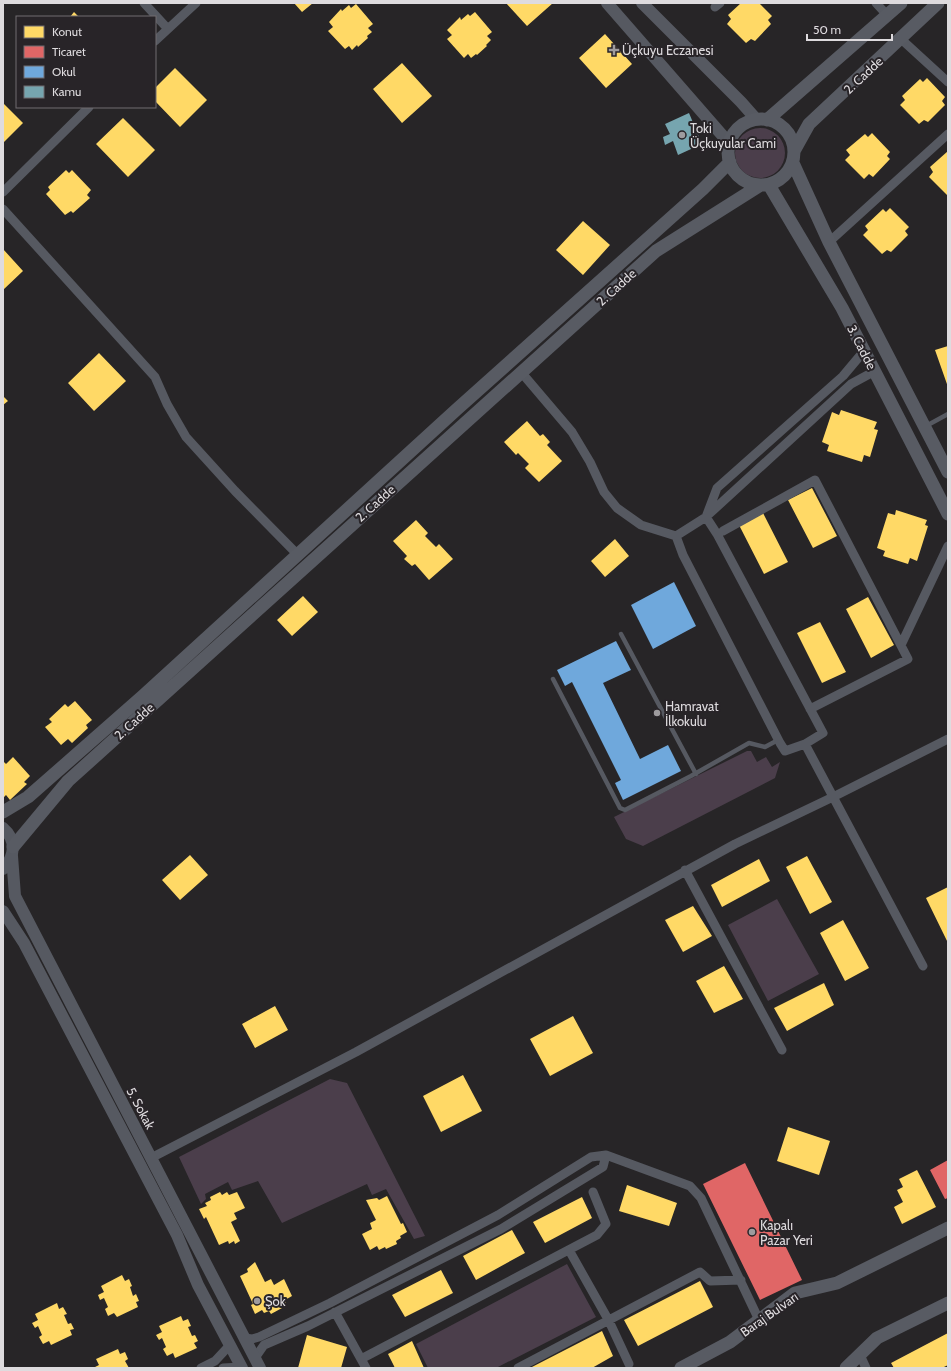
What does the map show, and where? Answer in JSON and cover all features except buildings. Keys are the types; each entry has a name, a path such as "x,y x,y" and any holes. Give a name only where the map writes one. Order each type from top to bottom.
{"main road":[{"path":"762,119 778,123 786,131 792,140 794,157 788,172 780,180 764,185 749,183 741,178 730,162 728,153 729,143 739,127 762,119 901,3"},
{"name":"2. Cadde","path":"794,157 809,124 938,3"},
{"name":"3. Cadde","path":"794,157 829,242 948,472"},
{"name":"2. Cadde","path":"3,812 28,797 143,696 601,279 703,189 730,162"},
{"name":"2. Cadde","path":"12,851 68,782 656,251 764,185"},
{"name":"3. Cadde","path":"764,185 842,308 948,514"},
{"name":"Baraj Bulvarı","path":"681,1368 730,1342 795,1292 837,1283 948,1228"},
{"path":"846,1368 877,1338 948,1303"}],"street":[{"path":"144,3 168,29"},
{"path":"156,41 196,3"},
{"path":"607,3 729,143"},
{"path":"642,3 736,97 762,119"},
{"path":"876,3 887,15"},
{"path":"901,39 948,82"},
{"path":"3,192 88,108"},
{"path":"829,242 948,134"},
{"path":"3,209 155,377 167,404 186,437 235,491 298,555"},
{"path":"706,517 717,488 844,376 864,351"},
{"path":"521,372 572,432 590,462 604,492 617,508 641,525 676,536 699,589 778,740 786,752 823,733 717,534 706,517"},
{"path":"676,536 706,517 851,384 875,372"},
{"path":"722,531 816,480 908,659 810,709"},
{"path":"901,645 948,546"},
{"path":"151,1158 356,1052 685,870 735,844 947,741"},
{"path":"804,744 923,966"},
{"path":"3,828 11,839 12,851 3,869"},
{"name":"5. Sokak","path":"12,851 15,896 257,1363"},
{"path":"685,870 782,1050"},
{"name":"5. Sokak","path":"3,911 24,943 177,1235 198,1285 229,1346 242,1367"},
{"path":"257,1363 264,1345 336,1312 501,1229 603,1167 606,1155"},
{"path":"245,1338 252,1339 259,1337 330,1303 498,1216 591,1157 606,1155 690,1186 701,1198 759,1320"},
{"path":"361,1359 597,1235 606,1224 593,1192"},
{"path":"569,1250 609,1321 629,1364"},
{"path":"518,1368 700,1272 710,1281 741,1280"},
{"path":"336,1312 366,1368"},
{"path":"201,1368 215,1361 229,1346"},
{"path":"860,1355 866,1368"},
{"path":"223,1368 242,1367"}],"lane":[{"path":"925,427 948,414"},
{"path":"621,634 696,774"},
{"path":"553,679 620,808 625,810 696,774 749,743 765,747 778,740"}],"shaded area":[{"path":"755,128 765,128 778,135 785,148 785,158 778,171 765,178 755,178 746,174 739,167 735,158 735,148 739,139 746,132"},
{"path":"747,751 751,751 757,762 766,757 772,767 780,762 775,778 643,846 626,839 614,817"},
{"path":"777,899 819,974 768,1001 728,925"},
{"path":"330,1079 347,1083 425,1236 414,1239 386,1189 372,1195 367,1184 282,1223 258,1181 232,1190 228,1182 205,1194 206,1199 201,1204 179,1157"},
{"path":"567,1264 596,1317 496,1368 428,1368 416,1344"}],"place":[{"name":"Üçkuyu Eczanesi","path":"614,50"},
{"name":"Toki Üçkuyular Cami","path":"682,135"},
{"name":"Hamravat İlkokulu","path":"657,713"},
{"name":"Kapalı Pazar Yeri","path":"752,1232"},
{"name":"Şok","path":"257,1301"}]}
